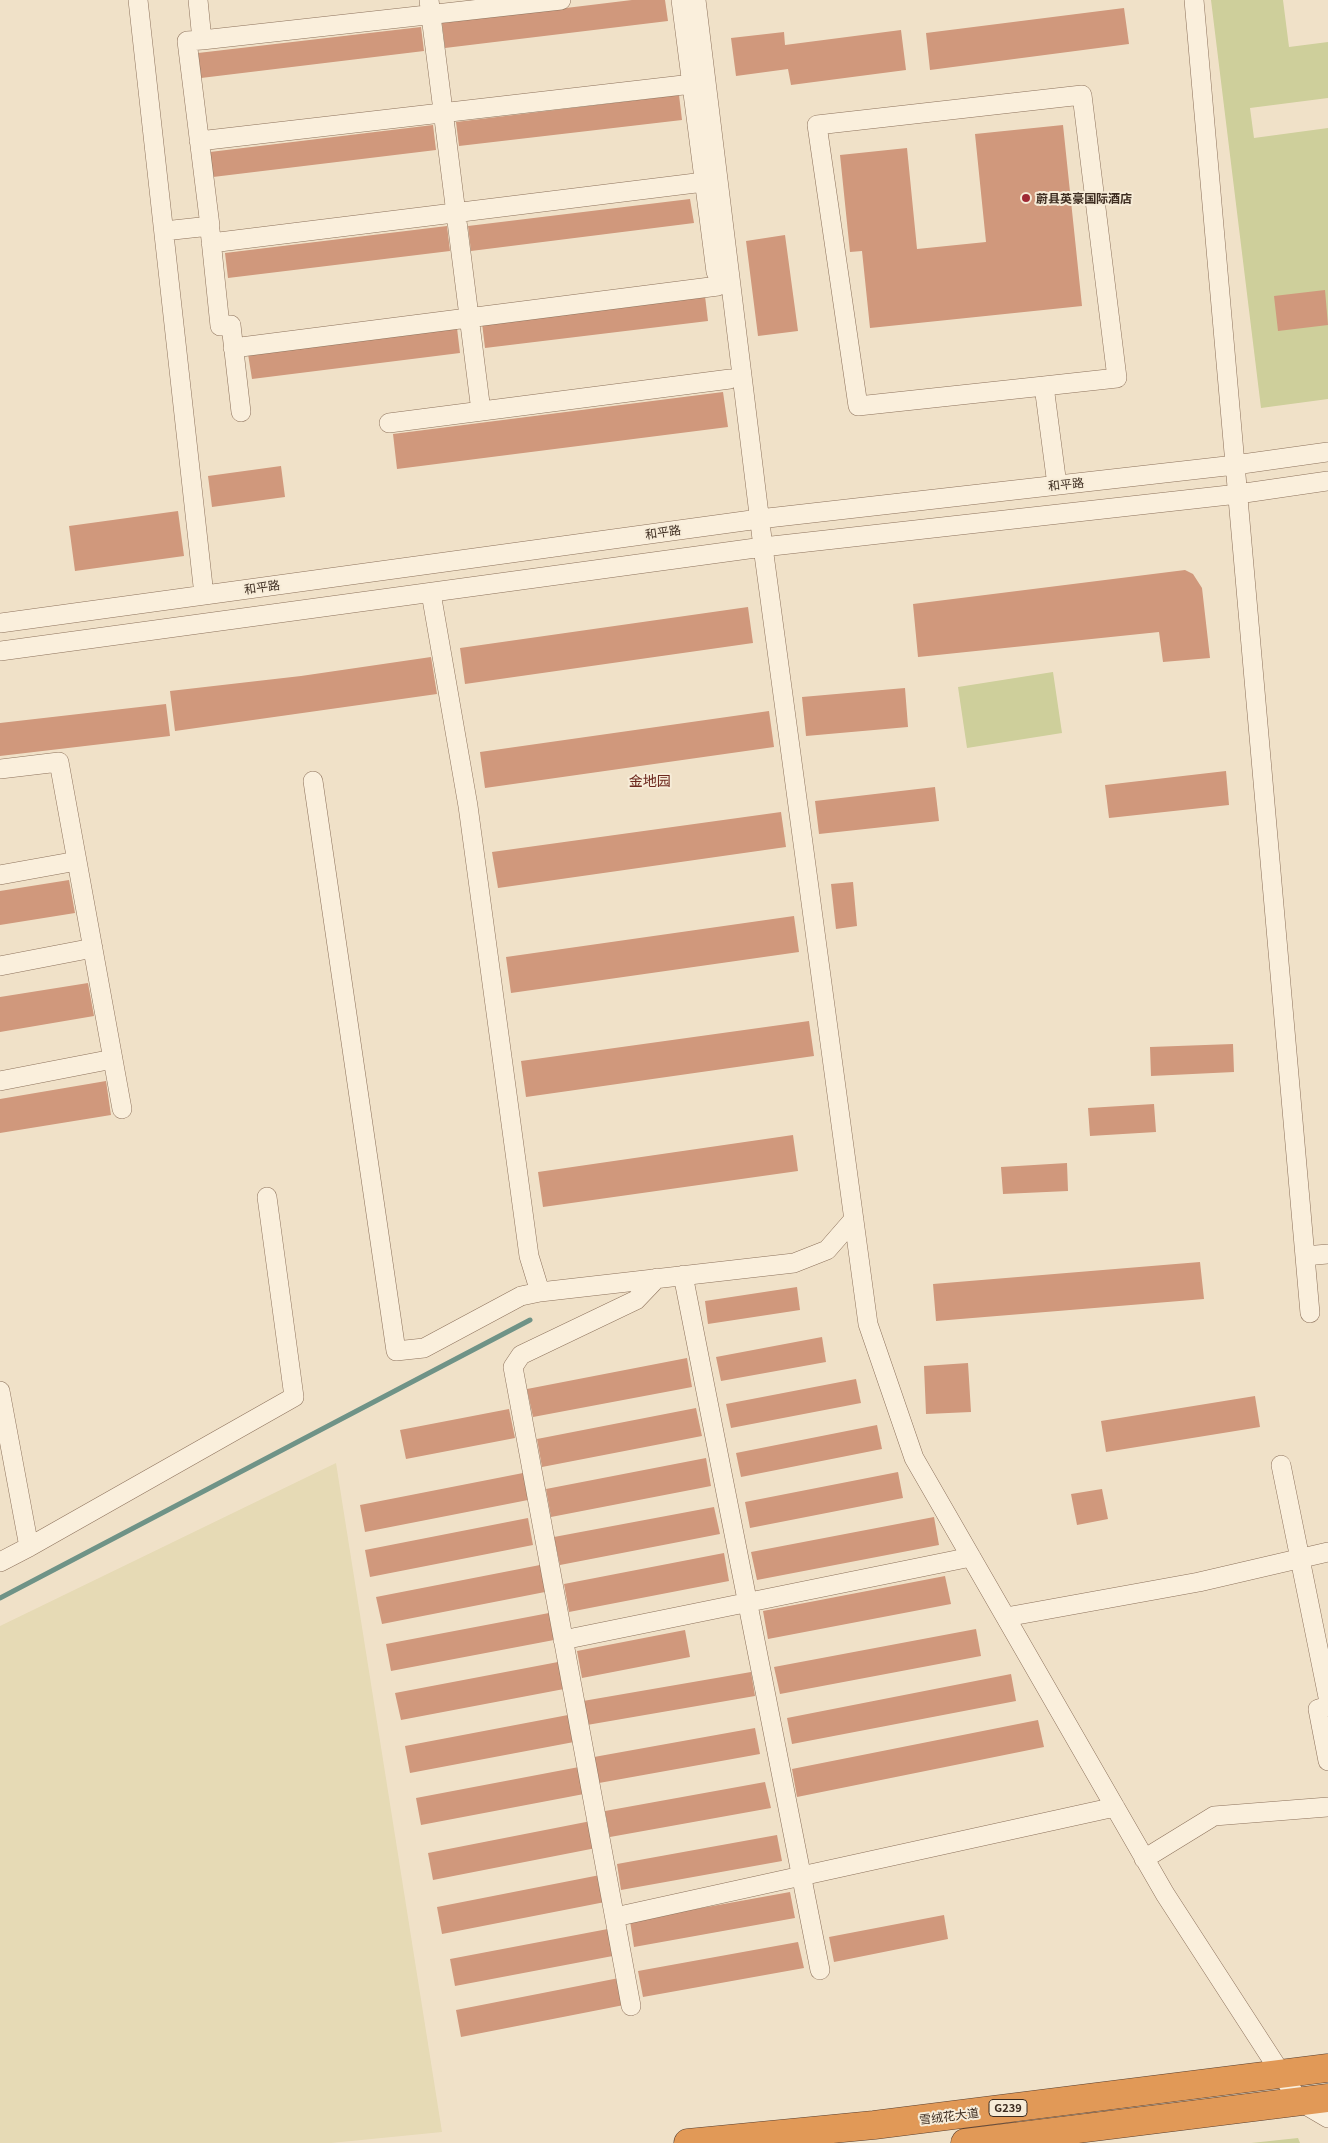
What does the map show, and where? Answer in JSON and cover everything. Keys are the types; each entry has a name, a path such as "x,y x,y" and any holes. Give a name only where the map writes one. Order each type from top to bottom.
{"highway":[{"name":"雪绒花大道","path":"688,2143 874,2125 1328,2068"},
{"name":"G239","path":"965,2143 1328,2098"}],"street":[{"path":"138,0 204,595"},
{"path":"198,0 202,40"},
{"path":"241,412 231,325 220,326 187,41 430,7 561,0"},
{"path":"681,0 737,432"},
{"path":"696,0 759,519 868,1324 914,1458 1144,1859 1299,2101 1328,2118"},
{"path":"1194,0 1310,1313"},
{"path":"430,7 482,411"},
{"path":"199,141 692,84"},
{"path":"1082,95 1117,378 1044,386 858,406 817,125 1082,95"},
{"path":"164,230 210,235 456,213 704,182"},
{"path":"233,348 718,286"},
{"path":"389,424 730,379"},
{"path":"1044,386 1057,485"},
{"name":"和平路","path":"0,623 759,519 1235,465 1328,452"},
{"path":"0,651 763,547 1238,494 1328,481"},
{"path":"431,593 468,806 529,1256 540,1292"},
{"path":"0,769 59,762 122,1109"},
{"path":"313,781 396,1351 424,1348 521,1296 540,1292 794,1263 827,1250 854,1219"},
{"path":"0,875 77,861"},
{"path":"0,966 93,948"},
{"path":"0,1081 113,1059"},
{"path":"0,1562 30,1547 294,1396 267,1197"},
{"path":"1306,1256 1328,1254"},
{"path":"683,1275 820,1970"},
{"path":"631,2006 513,1367 521,1355 636,1300 657,1278"},
{"path":"0,1391 30,1547"},
{"path":"1281,1465 1328,1697"},
{"path":"1006,1617 1199,1582 1328,1552"},
{"path":"563,1640 971,1557"},
{"path":"1328,1706 1318,1709 1328,1761"},
{"path":"1144,1859 1214,1816 1328,1807"},
{"path":"615,1917 1115,1808"}],"shaded area":[{"path":"336,1463 442,2132 331,2143 0,2143 0,1626"}],"green space":[{"path":"1211,0 1283,0 1289,47 1328,42 1328,98 1250,108 1254,138 1328,128 1328,399 1261,408"},
{"path":"1053,672 1062,733 967,748 958,687"},
{"path":"1298,2138 1300,2143 1251,2143"}],"building":[{"path":"632,0 665,0 668,21 445,48 442,23"},
{"path":"1124,8 1129,44 930,70 926,33"},
{"path":"421,27 424,51 201,78 198,53"},
{"path":"901,30 906,70 791,85 788,69 736,76 731,38 784,32 785,45"},
{"path":"679,95 682,120 459,146 456,122"},
{"path":"433,125 436,150 213,177 210,152"},
{"name":"蔚县英豪国际酒店","path":"1063,125 1082,306 870,328 862,251 850,252 840,155 907,148 917,249 986,242 975,134"},
{"path":"690,199 694,223 471,251 468,226"},
{"path":"447,226 450,251 228,278 225,253"},
{"path":"785,235 798,331 758,336 746,241"},
{"path":"1325,290 1328,325 1278,331 1274,296"},
{"path":"705,296 708,321 485,348 482,323"},
{"path":"457,328 460,353 252,379 248,354"},
{"path":"723,392 728,427 397,469 393,434"},
{"path":"281,466 285,497 212,507 208,476"},
{"path":"178,511 184,556 75,571 69,526"},
{"path":"1185,570 1193,574 1202,588 1210,658 1163,662 1159,632 918,657 913,604"},
{"path":"748,607 753,643 465,684 460,648"},
{"path":"431,657 437,694 175,731 170,691 301,676"},
{"path":"905,688 908,727 806,736 802,697"},
{"path":"166,704 170,736 0,756 0,723"},
{"path":"769,711 774,747 485,788 480,752"},
{"path":"1226,771 1229,805 1109,818 1105,785"},
{"path":"935,787 939,821 819,834 815,801"},
{"path":"781,812 786,847 498,888 492,852"},
{"path":"69,880 75,913 0,925 0,891"},
{"path":"853,882 857,926 836,929 831,884"},
{"path":"794,916 799,952 511,993 506,957"},
{"path":"88,983 94,1016 0,1032 0,997"},
{"path":"809,1021 814,1056 526,1097 521,1061"},
{"path":"1233,1044 1234,1072 1151,1076 1150,1047"},
{"path":"106,1081 111,1115 0,1133 0,1099"},
{"path":"1154,1104 1156,1132 1090,1136 1088,1108"},
{"path":"793,1135 798,1171 543,1207 538,1172"},
{"path":"1067,1163 1068,1191 1003,1194 1001,1167"},
{"path":"1200,1262 1204,1299 936,1321 933,1284"},
{"path":"797,1287 800,1310 708,1324 705,1301"},
{"path":"822,1337 826,1362 721,1381 716,1357"},
{"path":"687,1358 692,1387 533,1417 527,1389"},
{"path":"968,1363 971,1412 926,1414 924,1366"},
{"path":"856,1379 861,1403 731,1428 726,1404"},
{"path":"1255,1396 1260,1427 1106,1452 1101,1421"},
{"path":"696,1408 702,1436 542,1467 537,1439"},
{"path":"509,1409 515,1438 406,1459 400,1430"},
{"path":"877,1425 882,1449 741,1477 736,1453"},
{"path":"706,1458 711,1486 551,1517 546,1489"},
{"path":"898,1472 903,1498 750,1528 745,1502"},
{"path":"523,1473 528,1500 365,1532 360,1505"},
{"path":"1102,1489 1108,1519 1077,1525 1071,1494"},
{"path":"714,1507 720,1534 560,1565 554,1537"},
{"path":"934,1517 939,1545 757,1580 751,1552"},
{"path":"528,1518 533,1545 370,1577 365,1550"},
{"path":"724,1553 729,1581 569,1612 564,1584"},
{"path":"540,1565 545,1592 382,1624 376,1597"},
{"path":"945,1576 951,1604 768,1639 763,1611"},
{"path":"549,1613 554,1640 391,1671 386,1644"},
{"path":"976,1629 981,1656 780,1694 774,1667"},
{"path":"685,1630 690,1657 582,1678 577,1651"},
{"path":"558,1662 564,1689 401,1720 395,1693"},
{"path":"751,1672 755,1696 587,1725 583,1701"},
{"path":"1011,1674 1016,1701 792,1744 787,1718"},
{"path":"568,1715 574,1742 410,1773 405,1746"},
{"path":"1038,1720 1044,1747 797,1797 792,1769"},
{"path":"755,1728 760,1754 599,1783 594,1757"},
{"path":"579,1767 584,1794 421,1825 416,1798"},
{"path":"765,1782 771,1808 610,1837 605,1811"},
{"path":"591,1821 596,1848 433,1880 428,1853"},
{"path":"777,1835 782,1861 621,1890 617,1864"},
{"path":"600,1875 605,1902 442,1934 437,1907"},
{"path":"790,1892 795,1918 634,1947 630,1921"},
{"path":"944,1915 948,1939 834,1962 829,1937"},
{"path":"613,1928 618,1955 455,1986 450,1959"},
{"path":"798,1942 804,1968 643,1997 638,1971"},
{"path":"619,1978 624,2005 461,2037 456,2010"}],"waterway":[{"path":"0,1598 530,1320"}],"place":[{"name":"蔚县英豪国际酒店","path":"1026,198"}],"district":[{"name":"金地园","path":"650,781"}]}
